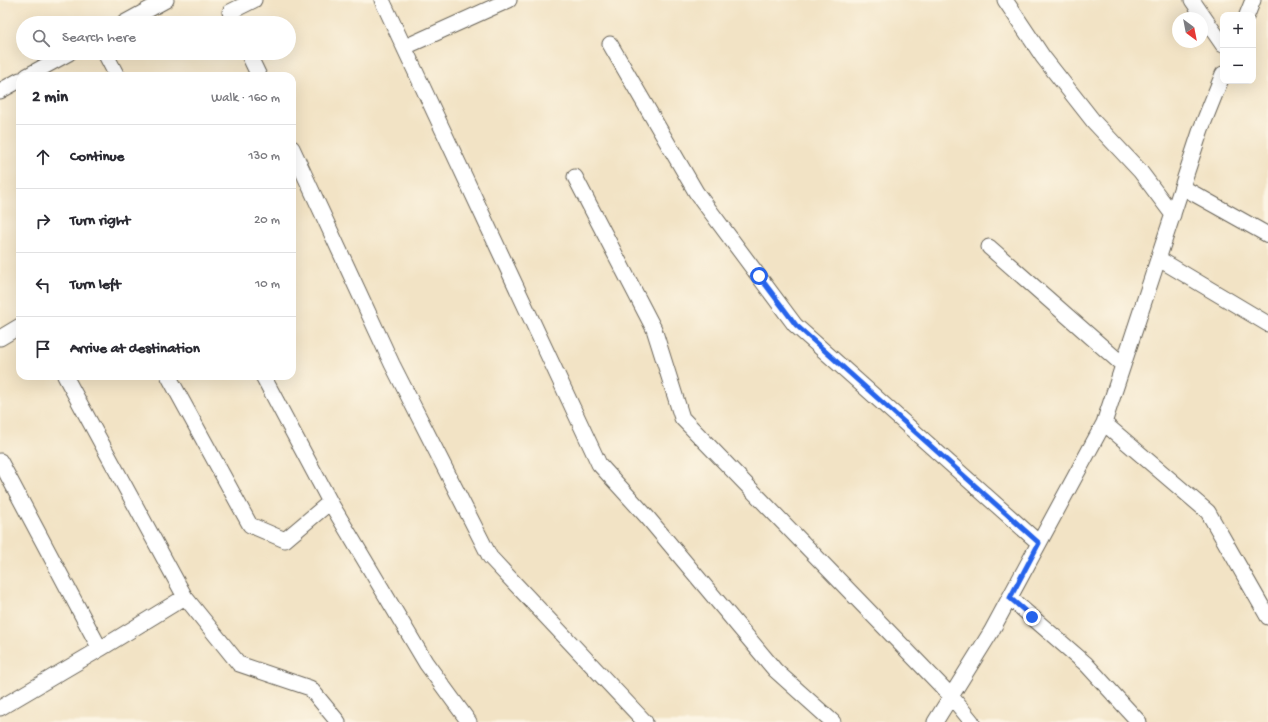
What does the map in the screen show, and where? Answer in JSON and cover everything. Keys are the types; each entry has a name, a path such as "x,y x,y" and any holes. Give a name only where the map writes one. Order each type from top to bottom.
{"street":[{"path":"137,16 166,0"},
{"path":"230,12 254,0"},
{"path":"382,0 599,464 648,518 774,670 833,722"},
{"path":"405,47 509,0"},
{"path":"1004,0 1042,57 1094,122 1140,171 1173,215"},
{"path":"1192,0 1220,41"},
{"path":"1248,12 1253,0"},
{"path":"610,44 696,192 796,325 1039,543"},
{"path":"34,72 56,60"},
{"path":"109,60 114,72"},
{"path":"251,60 257,72"},
{"path":"0,91 16,82"},
{"path":"935,722 991,632 1104,423 1201,129 1220,82"},
{"path":"296,157 392,364 490,558 645,722"},
{"path":"575,177 654,329 682,418 951,696 972,722"},
{"path":"1182,187 1268,235"},
{"path":"989,247 1123,365"},
{"path":"1158,259 1268,324"},
{"path":"0,338 16,328"},
{"path":"67,380 185,597 239,664 310,688 338,722"},
{"path":"171,380 250,526 285,540 330,502"},
{"path":"266,380 330,502 426,663 469,722"},
{"path":"1104,423 1208,512 1268,617"},
{"path":"0,461 100,649"},
{"path":"0,708 185,597"},
{"path":"1010,598 1086,664 1139,722"}],"route":[{"path":"759,276 796,325 1039,543 1010,598 1032,617"}]}
